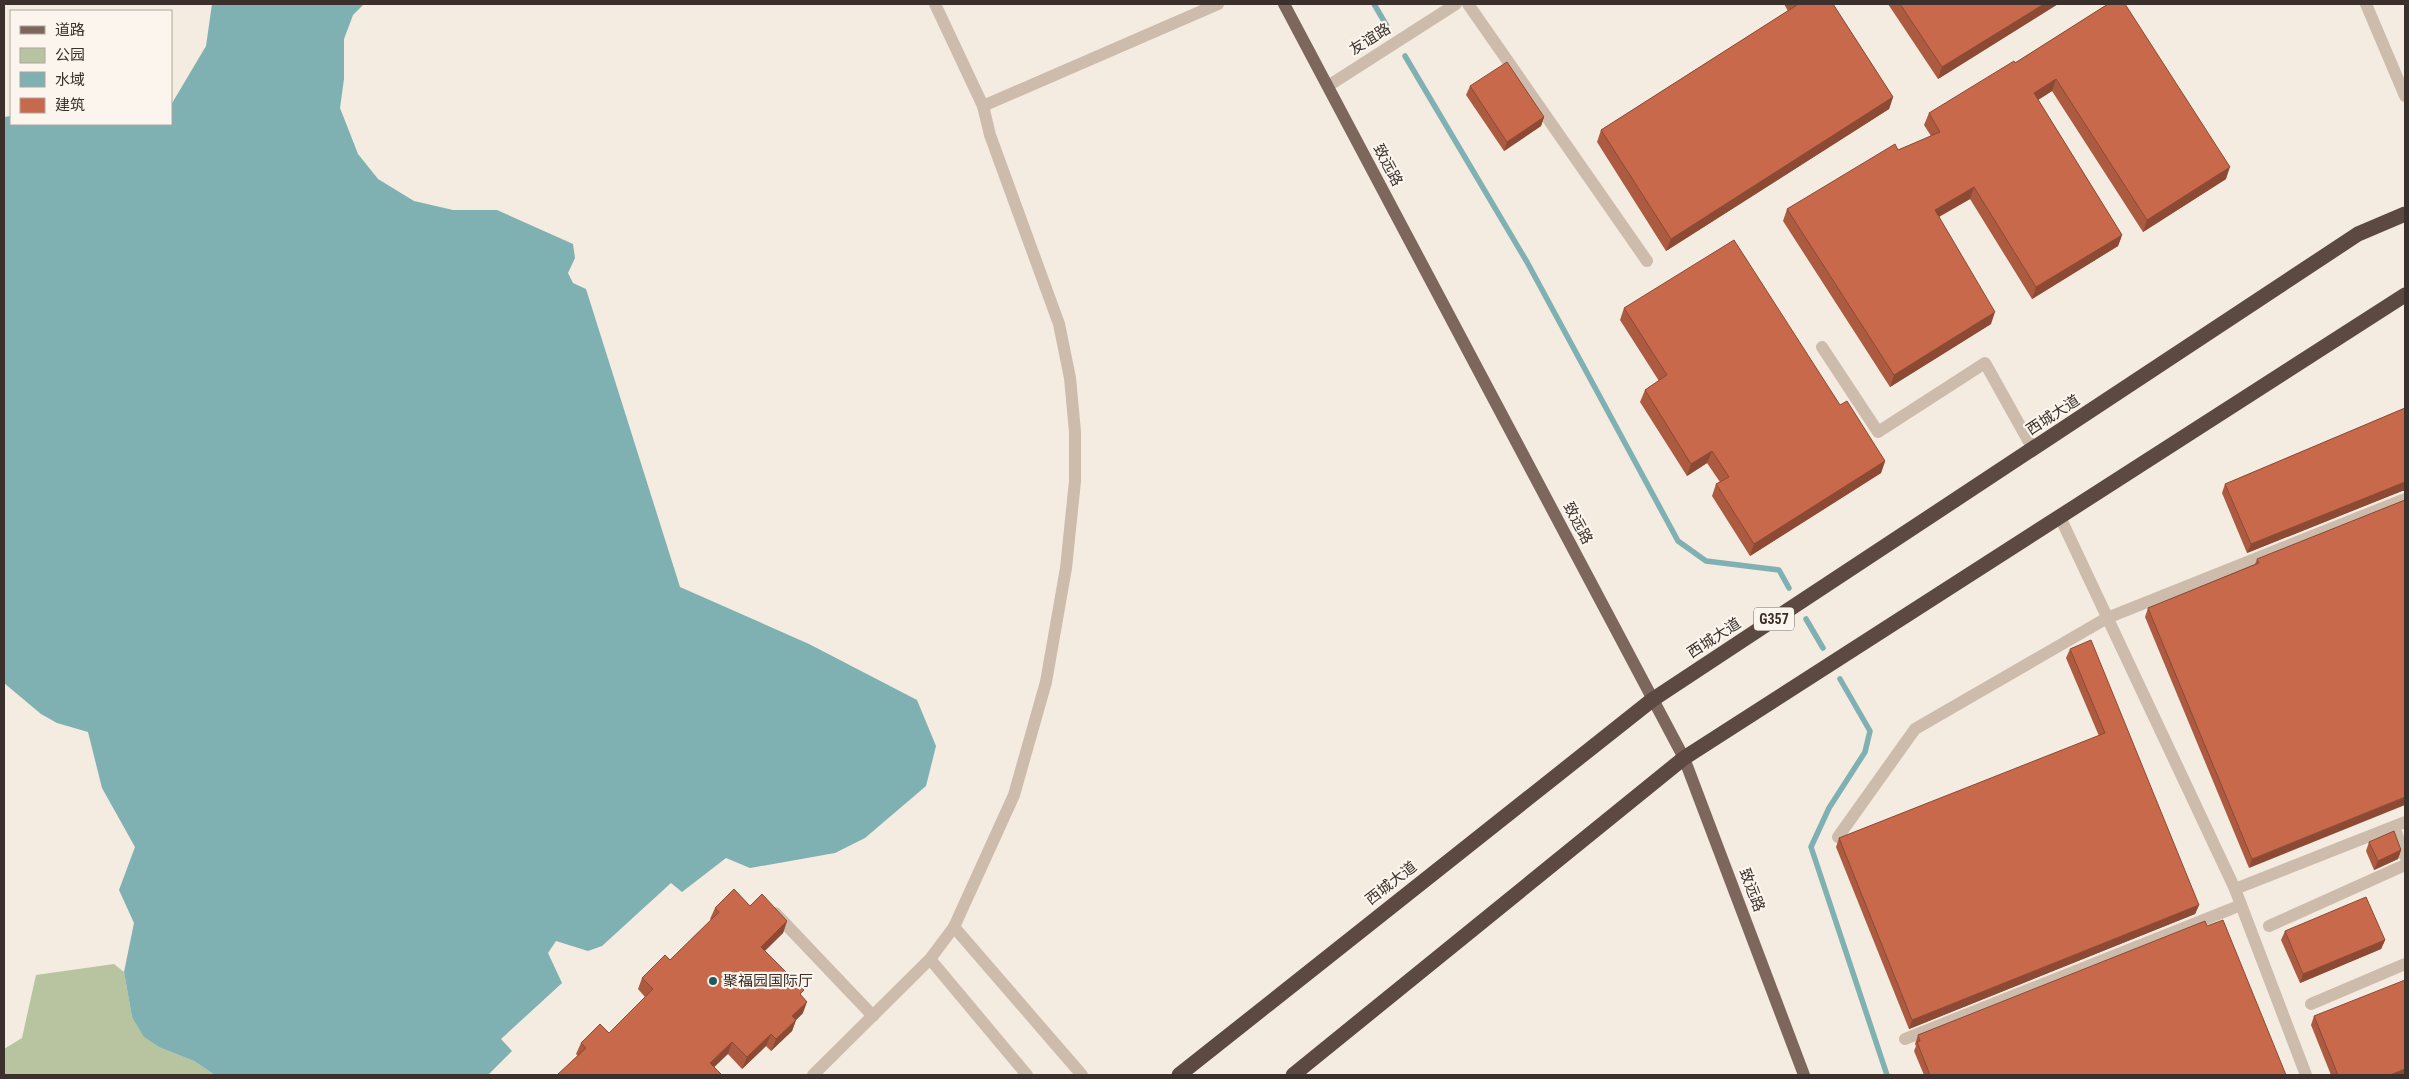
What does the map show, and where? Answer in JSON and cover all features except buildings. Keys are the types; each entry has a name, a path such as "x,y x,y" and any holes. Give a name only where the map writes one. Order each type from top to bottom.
{"highway":[{"name":"西城大道","path":"1179,1075 1652,700 2358,234 2405,214"},
{"path":"1293,1075 1684,758 2405,295"}],"main road":[{"name":"致远路","path":"1284,4 1684,758 1804,1075"}],"street":[{"path":"813,1075 930,959 954,927 1014,795 1046,682 1066,568 1075,482 1075,432 1070,378 1059,324 990,135 984,106 935,4"},
{"path":"984,106 1218,4"},
{"name":"友谊路","path":"1328,86 1456,4"},
{"path":"1468,4 1647,261"},
{"path":"2366,4 2405,96"},
{"path":"1822,347 1878,432 1985,364 2033,449"},
{"path":"1838,837 1915,729 2107,618 2405,500"},
{"path":"2060,516 2235,889 2306,1075"},
{"path":"2235,889 2399,824 2405,856"},
{"path":"2269,926 2405,865"},
{"path":"1905,1039 2241,905"},
{"path":"774,912 873,1016"},
{"path":"954,927 1082,1075"},
{"path":"930,959 1027,1075"},
{"path":"2310,1004 2405,964"}],"green space":[{"path":"114,964 124,972 132,1017 161,1048 194,1061 215,1075 4,1075 4,1049 22,1038 36,975"}],"water":[{"path":"212,4 364,4 353,15 344,39 344,79 340,108 358,154 378,179 414,201 453,210 497,210 573,244 575,258 568,273 573,283 586,289 680,587 809,644 917,700 936,746 926,786 865,838 835,853 750,868 726,858 682,892 671,883 602,946 588,951 556,941 548,953 562,983 501,1039 512,1051 488,1075 215,1075 194,1061 161,1048 144,1037 132,1017 124,972 134,923 119,890 135,847 102,788 88,732 57,723 41,714 4,683 4,117 10,116 10,125 172,125 172,103 206,46"}],"waterway":[{"path":"1374,4 1388,28"},
{"path":"1405,56 1527,262 1678,541 1706,561 1779,570 1789,588"},
{"path":"1806,619 1823,648"},
{"path":"1840,679 1870,731 1865,752 1829,808 1811,847 1887,1075"}],"place":[{"name":"聚福园国际厅","path":"713,981"}]}
